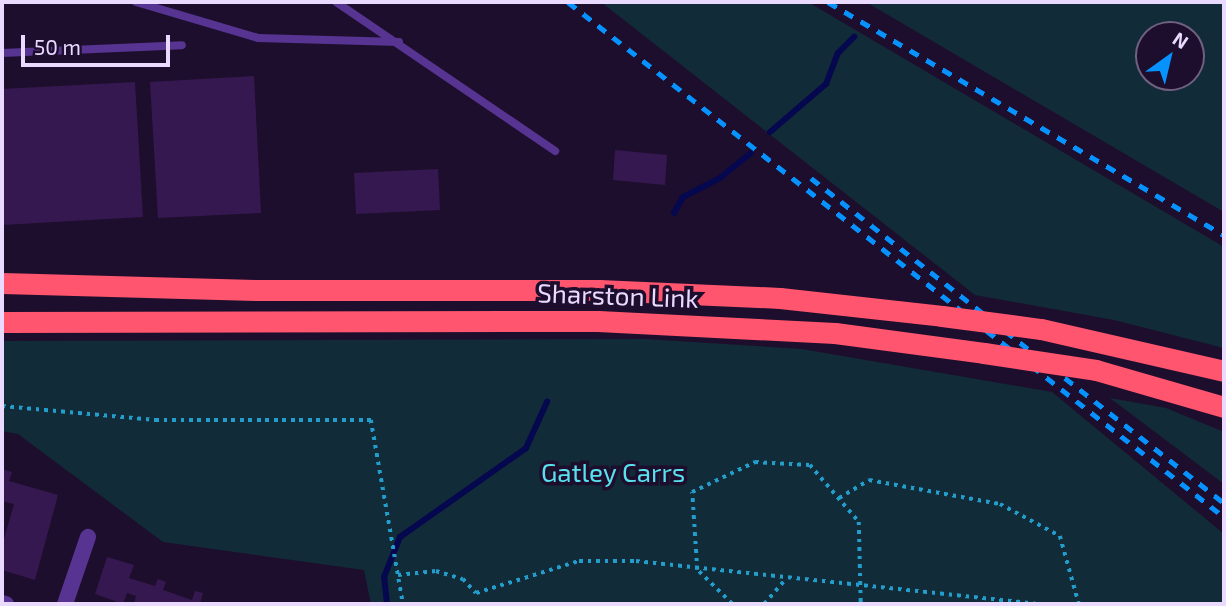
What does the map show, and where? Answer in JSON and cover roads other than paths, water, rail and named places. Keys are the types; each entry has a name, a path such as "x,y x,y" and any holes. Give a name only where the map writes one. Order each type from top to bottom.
{"highway":[{"name":"Sharston Link","path":"2,283 255,290 599,290 780,298 1041,329 1224,371"},
{"name":"Sharston Link","path":"2,322 597,321 823,332 984,352 1096,370 1224,407"}],"street":[{"path":"65,604 88,537"}],"lane":[{"path":"136,2 258,38 399,42"},
{"path":"336,2 399,42 555,151"},
{"path":"2,53 181,46"}],"waterway":[{"path":"770,132 826,84 838,53 854,37"},
{"path":"674,213 683,197 720,178 751,153"},
{"path":"387,604 384,577 400,537 526,448 547,402"}],"railway":[{"path":"568,2 1224,517"},
{"path":"828,2 1224,235"},
{"path":"811,178 1224,503"}],"park label":[{"name":"Gatley Carrs","path":"613,472"}]}
